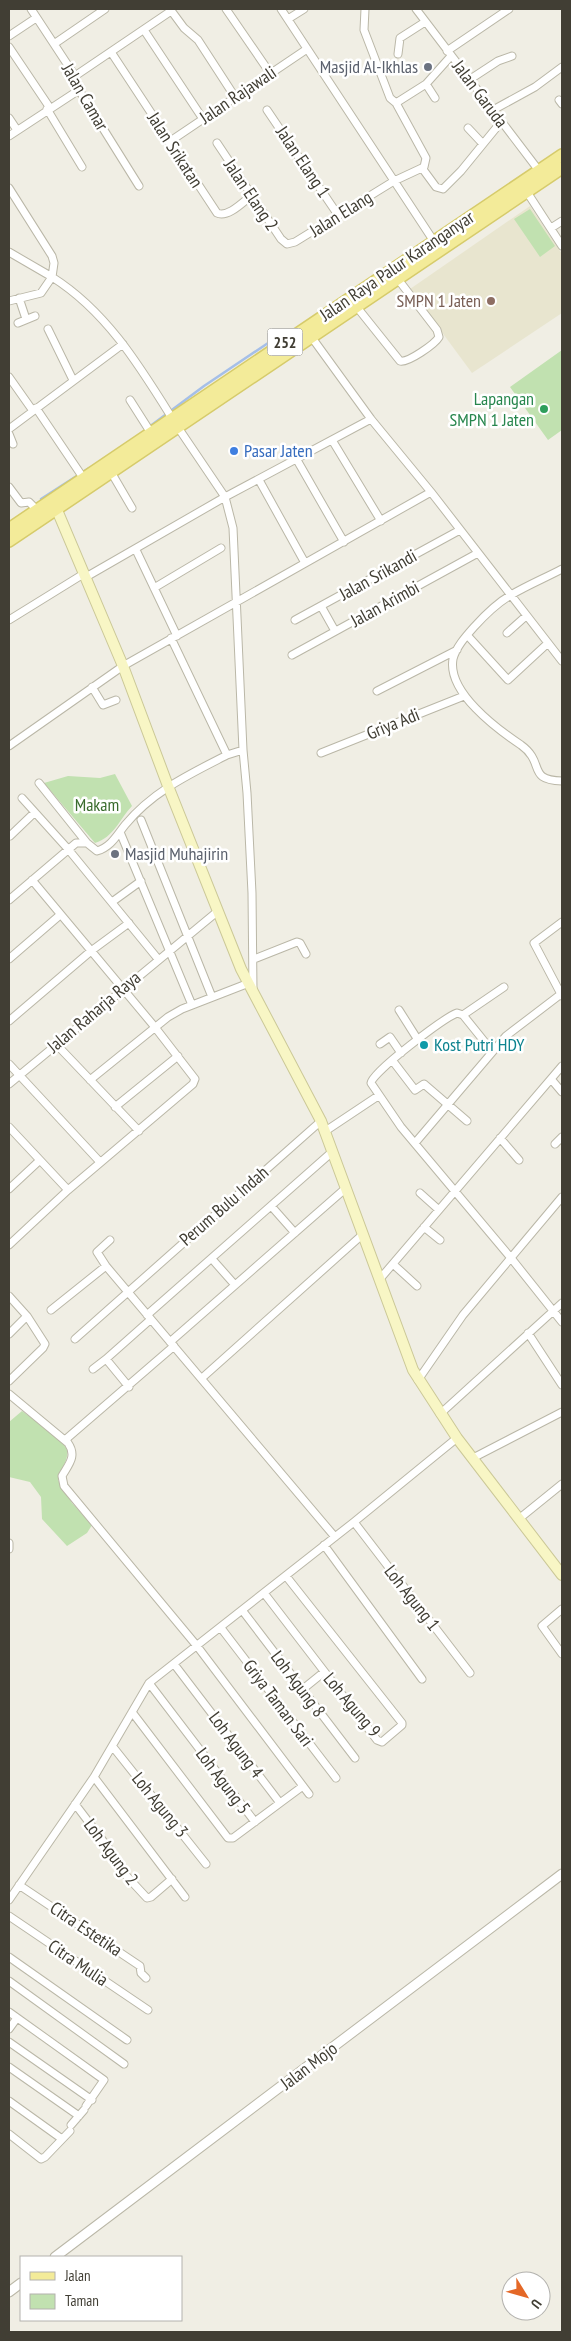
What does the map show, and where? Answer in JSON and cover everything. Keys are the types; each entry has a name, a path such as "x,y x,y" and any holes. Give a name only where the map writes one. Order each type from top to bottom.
{"main road":[{"name":"Jalan Raya Palur Karanganyar","path":"308,333 542,175 562,155"},
{"name":"Jalan Raya Palur Karanganyar","path":"542,175 562,168"},
{"name":"Jalan Raya Palur Karanganyar","path":"9,541 54,505 111,472 151,433 171,417 308,333 356,306 397,278 437,246"},
{"name":"Jalan Raya Palur Karanganyar","path":"9,529 37,510 54,505 81,475 151,433"},
{"path":"54,505 123,666 218,911 251,987 320,1121 418,1380 457,1438 562,1575"}],"street":[{"name":"Jalan Camar","path":"32,9 75,76 79,90 139,186"},
{"path":"54,44 105,9"},
{"path":"226,9 270,73"},
{"path":"281,9 437,246"},
{"path":"288,19 304,9"},
{"path":"365,9 364,30 390,98 396,103 426,158 425,165 422,168 436,187 442,189 454,180 502,122"},
{"name":"Jalan Garuda","path":"416,9 542,175"},
{"path":"396,103 426,84 449,53 509,9"},
{"path":"75,76 171,10 184,28 198,40 235,97"},
{"path":"9,36 36,18"},
{"path":"398,54 400,38 425,22"},
{"path":"144,30 203,119"},
{"path":"9,47 48,108 82,167"},
{"name":"Jalan Rajawali","path":"169,142 306,48"},
{"name":"Jalan Srikatan","path":"111,52 218,214 226,214 252,195"},
{"path":"469,80 498,61 512,56"},
{"path":"493,110 535,87 562,67"},
{"path":"426,84 435,98"},
{"path":"9,136 48,108 79,90"},
{"name":"Jalan Elang 1","path":"267,110 338,215"},
{"path":"9,118 17,130"},
{"path":"468,128 483,144"},
{"name":"Jalan Elang 2","path":"217,143 281,239 287,244"},
{"name":"Jalan Elang","path":"287,244 295,242 394,181 422,168"},
{"path":"524,187 562,246"},
{"path":"9,188 52,256 54,263 52,277 41,293 9,301"},
{"path":"550,228 562,221"},
{"path":"9,252 52,277 90,305 123,344 225,497 234,535 243,750 248,793 254,959 251,987 212,996 154,1026 90,1080"},
{"path":"356,306 400,361 406,362 436,342 439,337 437,330 397,278"},
{"path":"19,298 26,319"},
{"path":"18,323 35,316"},
{"path":"48,329 73,380"},
{"path":"308,333 371,419 562,661"},
{"path":"13,444 9,429 123,344"},
{"path":"9,377 81,475"},
{"path":"130,400 151,433"},
{"path":"9,620 85,576 136,550 225,497 371,419"},
{"path":"332,440 381,521"},
{"path":"296,460 344,542"},
{"path":"111,472 132,508"},
{"path":"259,480 305,563"},
{"path":"9,488 21,503 29,502 37,510"},
{"path":"9,746 123,666 236,600 344,542 430,492"},
{"name":"Jalan Srikandi","path":"295,620 460,530"},
{"path":"154,588 221,548"},
{"path":"136,550 228,755"},
{"name":"Jalan Arimbi","path":"292,655 478,553"},
{"path":"562,569 510,595 467,635 453,658 454,670 464,696 492,723 527,749 536,762 540,776 549,781 562,781"},
{"path":"321,606 335,631"},
{"path":"507,633 526,616"},
{"path":"467,635 508,680 548,642"},
{"path":"555,651 562,647"},
{"path":"377,691 457,650"},
{"path":"92,687 103,705 116,700"},
{"name":"Griya Adi","path":"321,754 464,696"},
{"path":"39,783 87,843 94,849 100,850 168,786 228,755 243,750"},
{"path":"22,798 68,849 158,958"},
{"path":"10,836 34,813"},
{"path":"141,820 212,996"},
{"path":"120,832 192,1005"},
{"path":"9,900 68,849 78,842 87,843"},
{"path":"9,1244 100,1162 193,1084 195,1079 123,988 32,880"},
{"path":"112,902 142,881"},
{"name":"Jalan Raharja Raya","path":"9,1084 158,958 218,911"},
{"path":"9,959 60,915"},
{"path":"415,1143 447,1103 511,1031 562,995 534,943 562,922"},
{"path":"9,1021 90,951 129,923"},
{"path":"254,959 297,942 300,943 306,954"},
{"path":"463,1015 504,987"},
{"path":"399,1010 418,1040"},
{"path":"492,1051 463,1015 457,1013 400,1053 371,1079 378,1096 562,1322"},
{"path":"380,1044 390,1037 400,1053"},
{"path":"56,1044 139,1131"},
{"path":"115,1107 178,1056"},
{"path":"392,1060 414,1090 426,1084 438,1098 447,1103 467,1121"},
{"path":"9,1064 100,1162"},
{"path":"379,1280 562,1066"},
{"path":"551,1079 562,1092"},
{"path":"324,1132 378,1096"},
{"name":"Perum Bulu Indah","path":"75,1339 320,1121"},
{"path":"10,1132 68,1190"},
{"path":"555,1144 562,1137"},
{"path":"500,1138 519,1160"},
{"path":"93,1370 212,1259 332,1152"},
{"path":"9,1189 39,1161"},
{"path":"9,1394 65,1440 129,1387 235,1285 346,1188"},
{"path":"420,1193 439,1210"},
{"path":"418,1380 463,1315 562,1199"},
{"path":"272,1207 295,1232"},
{"path":"424,1227 440,1240"},
{"path":"202,1378 362,1235"},
{"path":"110,1240 97,1252 106,1266 335,1537"},
{"path":"212,1259 235,1285"},
{"path":"393,1264 417,1286"},
{"path":"51,1310 106,1266"},
{"path":"9,1296 37,1329 45,1346 9,1381"},
{"path":"440,1414 562,1303"},
{"path":"9,1334 27,1316"},
{"path":"528,1333 561,1382"},
{"path":"106,1359 129,1387"},
{"path":"474,1458 562,1412"},
{"path":"9,1900 94,1777 149,1683 221,1628 457,1438"},
{"name":"Loh Agung 4","path":"65,1440 73,1450 73,1458 62,1476 64,1486 197,1646 309,1794"},
{"path":"520,1518 561,1488"},
{"name":"Loh Agung 1","path":"354,1522 470,1673"},
{"path":"9,1543 9,1548"},
{"path":"324,1545 422,1679"},
{"name":"Loh Agung 9","path":"264,1593 377,1740 382,1742 402,1726 286,1576"},
{"path":"562,1609 542,1626 562,1654"},
{"name":"Loh Agung 8","path":"242,1610 354,1758"},
{"name":"Griya Taman Sari","path":"221,1628 336,1778"},
{"name":"Loh Agung 4","path":"174,1664 280,1803"},
{"path":"303,1689 324,1672"},
{"name":"Loh Agung 5","path":"132,1712 228,1838 233,1838 255,1822 149,1683"},
{"name":"Loh Agung 3","path":"113,1747 206,1864"},
{"name":"Loh Agung 2","path":"94,1777 185,1896"},
{"path":"255,1822 303,1786"},
{"name":"Loh Agung 2","path":"75,1804 110,1850 121,1870 147,1898 153,1896 172,1879"},
{"name":"Jalan Mojo","path":"56,2256 562,1874"},
{"name":"Citra Estetika","path":"20,1885 140,1966 141,1973 146,1978"},
{"name":"Citra Mulia","path":"9,1916 148,2010"},
{"path":"9,1957 127,2040"},
{"path":"9,1981 124,2064"},
{"path":"9,2012 104,2080 92,2100 62,2139 45,2157 41,2159 9,2134"},
{"path":"9,2029 17,2018"},
{"path":"9,2042 92,2100"},
{"path":"9,2067 79,2116"},
{"path":"10,2105 62,2139"},
{"path":"9,2292 20,2284"}],"shaded area":[{"name":"SMPN 1 Jaten","path":"530,206 562,254 562,313 472,373 410,289"}],"green space":[{"path":"530,209 555,246 540,257 514,219"},
{"name":"Lapangan SMPN 1 Jaten","path":"562,350 562,430 548,440 510,387"},
{"name":"Makam","path":"115,774 132,806 107,837 95,843 44,783 68,776 100,778"},
{"path":"22,1411 65,1445 67,1450 66,1461 58,1480 72,1503 92,1525 87,1533 67,1546 42,1519 41,1497 30,1482 9,1477 9,1422"}],"waterway":[{"path":"149,427 204,386 277,337"},
{"path":"41,499 89,468"}],"place":[{"name":"Masjid Al-Ikhlas","path":"428,67"},
{"name":"SMPN 1 Jaten","path":"491,301"},
{"name":"Lapangan SMPN 1 Jaten","path":"544,409"},
{"name":"Pasar Jaten","path":"234,451"},
{"name":"Masjid Muhajirin","path":"115,854"},
{"name":"Kost Putri HDY","path":"424,1045"}]}
